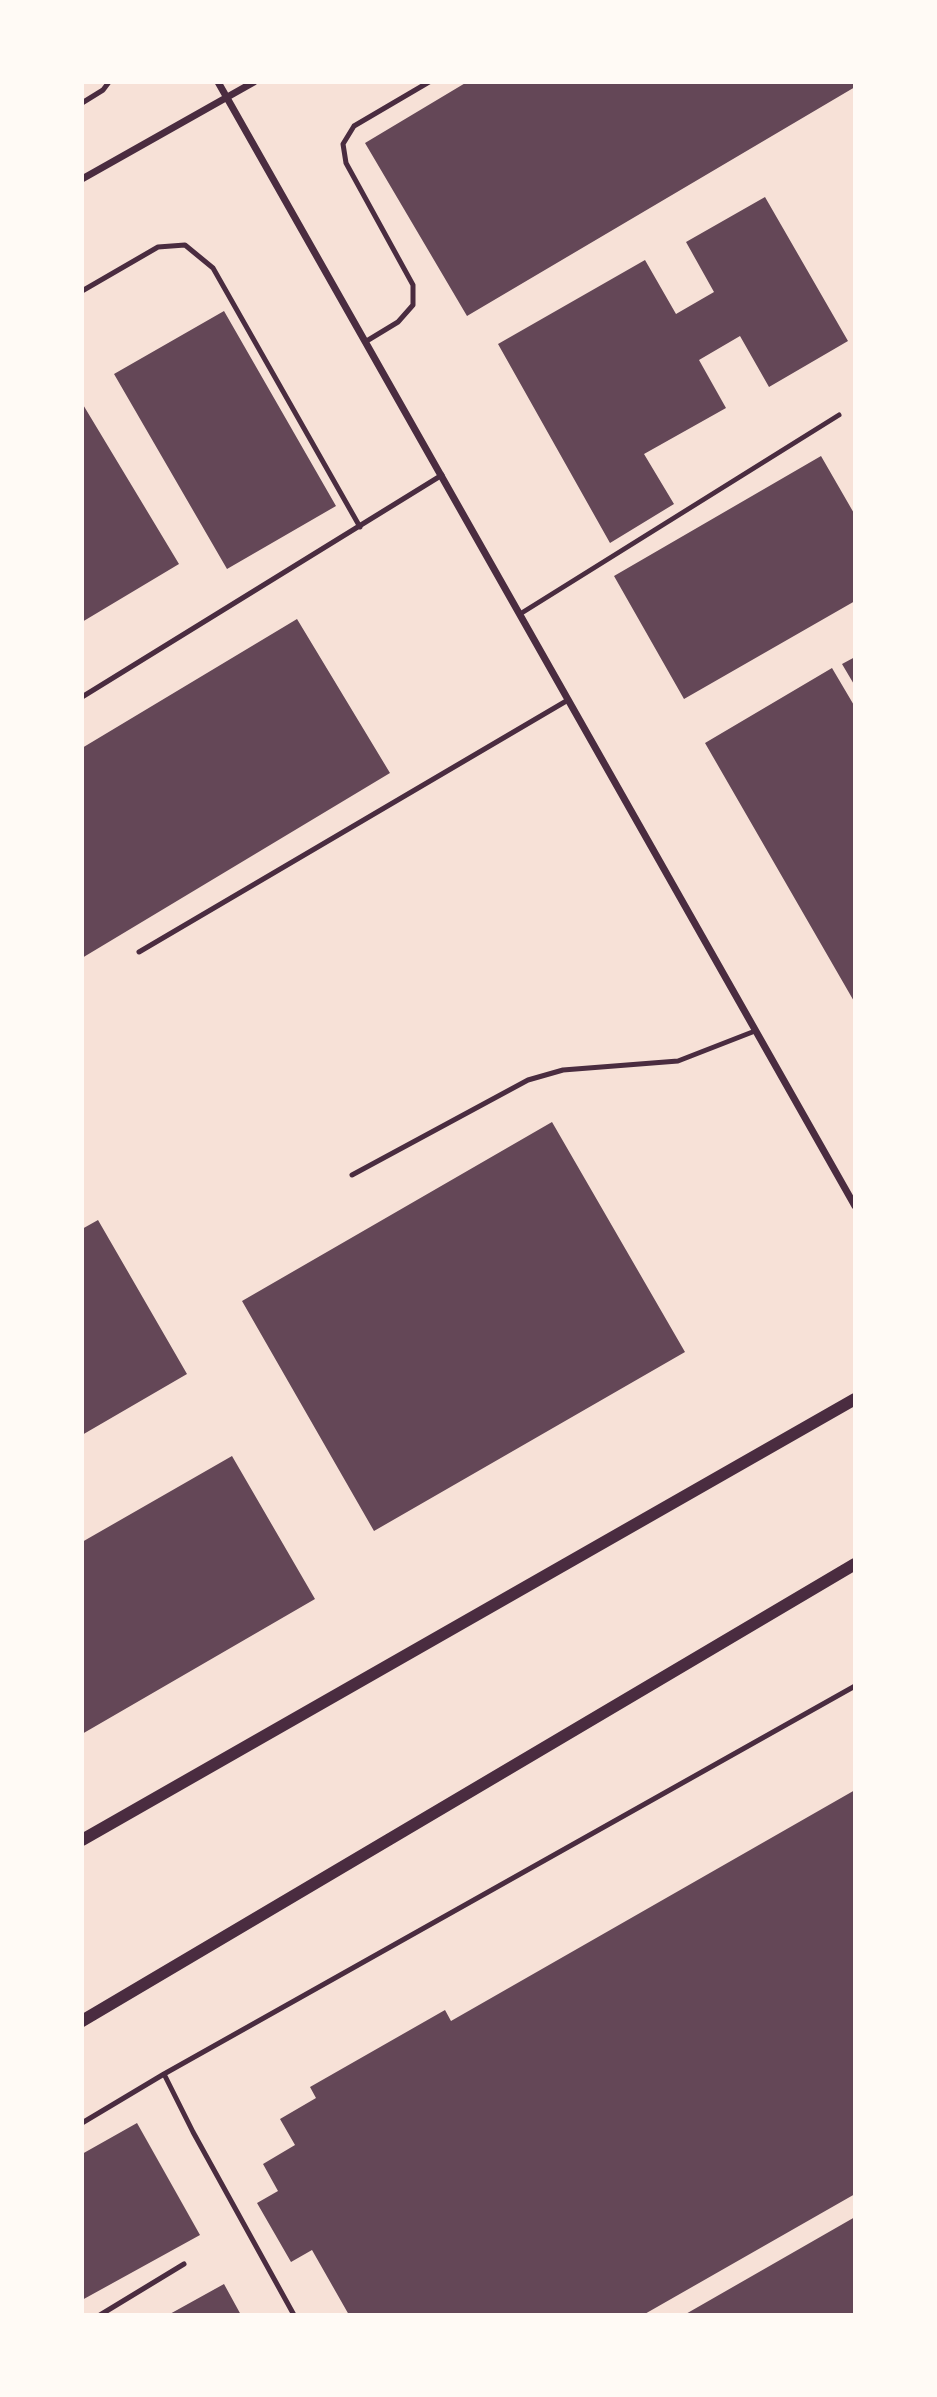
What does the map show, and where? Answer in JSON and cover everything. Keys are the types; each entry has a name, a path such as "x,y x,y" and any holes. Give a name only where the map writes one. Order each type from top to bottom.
{"street":[{"path":"218,82 855,1206"},
{"path":"82,180 254,82"},
{"path":"82,1840 855,1398"},
{"path":"82,2021 855,1564"}],"lane":[{"path":"82,103 103,90 109,82"},
{"path":"365,342 398,322 413,305 413,285 346,163 342,144 354,126 429,82"},
{"path":"82,291 158,247 185,245 212,268 360,527"},
{"path":"520,614 839,415"},
{"path":"82,697 442,475"},
{"path":"139,952 568,700"},
{"path":"352,1175 528,1080 563,1070 678,1061 755,1031"},
{"path":"82,2123 164,2074 855,1686"},
{"path":"164,2074 294,2315"},
{"path":"100,2315 184,2264"}],"building":[{"path":"467,82 855,82 855,87 467,316 365,143"},
{"path":"765,197 848,341 769,387 740,336 699,360 726,408 644,454 674,504 610,543 498,344 645,260 676,314 714,292 686,242"},
{"path":"224,311 336,506 227,569 114,374"},
{"path":"82,403 179,564 82,622"},
{"path":"821,456 855,515 855,601 684,699 614,576"},
{"path":"297,619 390,773 82,958 82,748"},
{"path":"855,657 855,686 842,664"},
{"path":"832,668 855,707 855,1003 705,743"},
{"path":"552,1122 685,1352 374,1531 242,1301"},
{"path":"98,1220 187,1374 82,1435 82,1229"},
{"path":"232,1456 315,1599 82,1734 82,1542"},
{"path":"855,1790 855,2194 643,2315 349,2315 312,2250 291,2262 257,2203 278,2191 263,2164 295,2145 280,2119 316,2098 310,2087 445,2010 451,2021"},
{"path":"137,2123 200,2235 82,2300 82,2154"},
{"path":"855,2217 855,2315 684,2315"},
{"path":"224,2284 241,2315 168,2315"}]}
